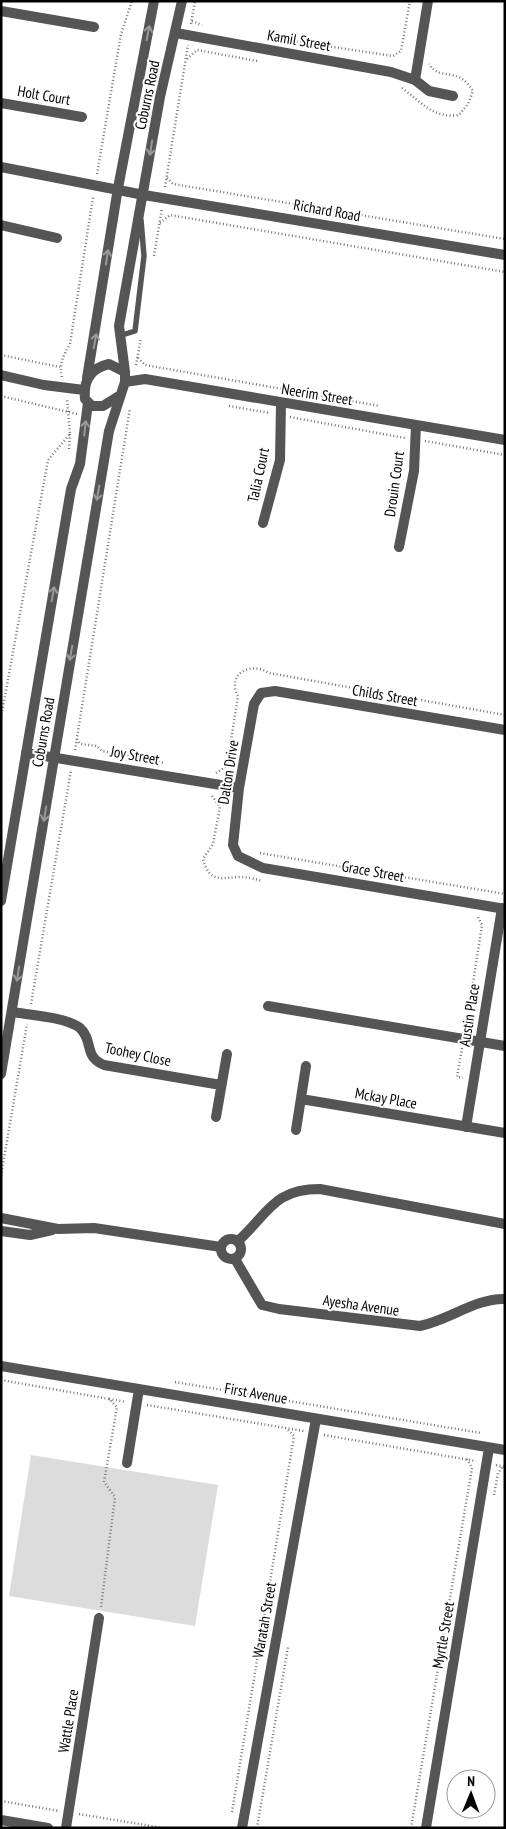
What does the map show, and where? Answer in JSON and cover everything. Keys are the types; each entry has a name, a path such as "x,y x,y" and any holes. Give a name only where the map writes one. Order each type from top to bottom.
{"street":[{"name":"Coburns Road","path":"87,379 118,188 154,1"},
{"name":"Coburns Road","path":"128,378 119,336 122,307 144,195 160,97 176,34 182,1"},
{"path":"415,80 428,1"},
{"path":"1,11 94,27"},
{"name":"Kamil Street","path":"176,34 391,72 415,80 429,91 452,96"},
{"name":"Holt Court","path":"1,103 82,117"},
{"path":"1,167 118,188 144,195"},
{"name":"Richard Road","path":"144,195 505,255"},
{"path":"1,225 57,238"},
{"path":"110,364 128,378 119,396 103,406 92,406 88,403 84,390 87,379 99,366 110,364"},
{"path":"1,375 64,388 84,390"},
{"name":"Neerim Street","path":"128,378 145,379 505,440"},
{"name":"Coburns Road","path":"1,1074 112,421 119,396"},
{"name":"Coburns Road","path":"1,901 71,489 80,464 88,403"},
{"name":"Talia Court","path":"263,523 280,460 281,403"},
{"name":"Drouin Court","path":"399,547 414,470 416,425"},
{"name":"Childs Street","path":"261,693 275,691 505,730"},
{"name":"Dalton Drive","path":"238,856 233,845 239,788 254,704 261,693"},
{"name":"Joy Street","path":"26,753 54,756 239,788"},
{"name":"Grace Street","path":"238,856 263,868 503,909"},
{"name":"Austin Place","path":"466,1127 503,909"},
{"path":"268,1006 505,1046"},
{"name":"Toohey Close","path":"12,1012 71,1023 79,1028 87,1040 91,1056 96,1062 104,1065 221,1084"},
{"path":"216,1117 227,1054"},
{"path":"296,1130 306,1066"},
{"name":"Mckay Place","path":"301,1099 505,1133"},
{"path":"238,1241 253,1228 271,1204 285,1194 303,1189 320,1189 505,1224"},
{"path":"1,1218 58,1229"},
{"path":"1,1231 30,1235 58,1229 94,1228 221,1247 228,1239 238,1241"},
{"path":"236,1259 242,1249 238,1241"},
{"name":"Ayesha Avenue","path":"221,1247 224,1256 229,1259 236,1259 262,1305 280,1309 340,1315 405,1326 420,1326 435,1323 492,1298 505,1299"},
{"name":"First Avenue","path":"1,1366 505,1450"},
{"path":"127,1463 139,1389"},
{"name":"Waratah Street","path":"242,1828 316,1418"},
{"name":"Myrtle Street","path":"426,1828 489,1448"},
{"name":"Wattle Place","path":"66,1828 99,1618"},
{"path":"1,1820 48,1828"}],"lane":[{"path":"119,336 135,331 144,256 140,208"}],"path":[{"path":"1,718 48,460 70,434 70,412 60,367 61,358 70,344 121,34 132,1"},
{"path":"153,262 195,1"},
{"path":"285,40 393,56 401,51 410,1"},
{"path":"192,21 210,27"},
{"path":"166,178 173,184 505,239"},
{"path":"159,224 170,214 505,272"},
{"path":"128,378 138,358 142,329"},
{"path":"1,355 60,367"},
{"path":"138,358 145,365 388,407"},
{"path":"1,396 86,416"},
{"path":"1,1176 73,760 130,402"},
{"path":"225,405 505,455"},
{"path":"112,421 127,425"},
{"path":"216,773 227,766 238,696 234,689 236,681 240,673 249,668 262,668 269,674 505,714"},
{"path":"76,738 80,744 97,746 102,751 168,764"},
{"path":"70,777 76,773"},
{"path":"205,795 214,797 220,807 213,844 204,859 205,866 211,874 219,878 240,877 269,882"},
{"path":"255,852 505,894"},
{"path":"469,915 500,921"},
{"path":"1,1380 109,1399 117,1407 104,1482 115,1497 99,1618"},
{"path":"168,1381 486,1434"},
{"path":"231,1818 294,1436 287,1429"},
{"path":"411,1828 472,1468 467,1459"},
{"path":"1,1801 163,1828"}],"shaded area":[{"path":"31,1455 218,1485 195,1626 9,1596"}]}
